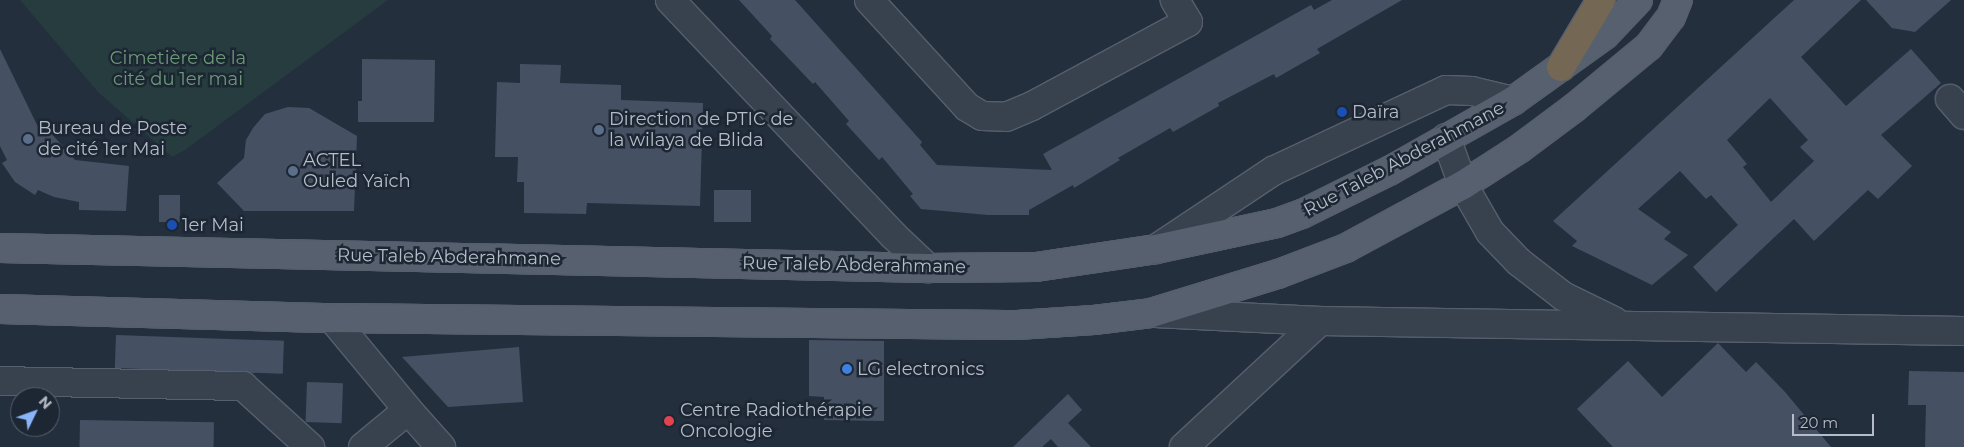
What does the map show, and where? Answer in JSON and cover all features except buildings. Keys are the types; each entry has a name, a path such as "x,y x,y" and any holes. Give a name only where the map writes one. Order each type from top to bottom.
{"highway":[{"path":"1562,67 1601,0"}],"main road":[{"name":"Rue Taleb Abderahmane","path":"0,248 928,268 1036,267 1156,249 1277,223 1302,214 1391,170 1513,101 1605,35 1638,0"},
{"path":"0,309 332,318 1018,325 1094,320 1151,313 1278,274 1346,248 1463,186 1519,149 1574,108 1649,46 1670,17 1678,0"}],"street":[{"path":"670,0 928,268"},
{"path":"870,0 967,107 982,116 1006,117 1032,106 1188,22 1175,0"},
{"path":"1156,249 1273,172 1446,90 1472,91 1513,101"},
{"path":"1446,138 1463,186 1490,232 1519,262 1563,296 1621,325"},
{"path":"1151,313 1320,321 1964,331"},
{"path":"332,318 408,410 442,447"},
{"path":"1184,447 1320,321"},
{"path":"0,381 243,386 310,447"},
{"path":"363,447 408,410"}],"green space":[{"name":"Cimetière de la cité du 1er mai","path":"20,0 388,0 185,150 172,157 98,92"}],"place":[{"name":"Daïra","path":"1342,112"},
{"name":"Direction de PTIC de la wilaya de Blida","path":"599,130"},
{"name":"Bureau de Poste de cité 1er Mai","path":"28,139"},
{"name":"ACTEL Ouled Yaïch","path":"293,171"},
{"name":"1er Mai","path":"172,225"},
{"name":"LG electronics","path":"847,369"},
{"name":"Centre Radiothérapie Oncologie","path":"669,421"}]}
